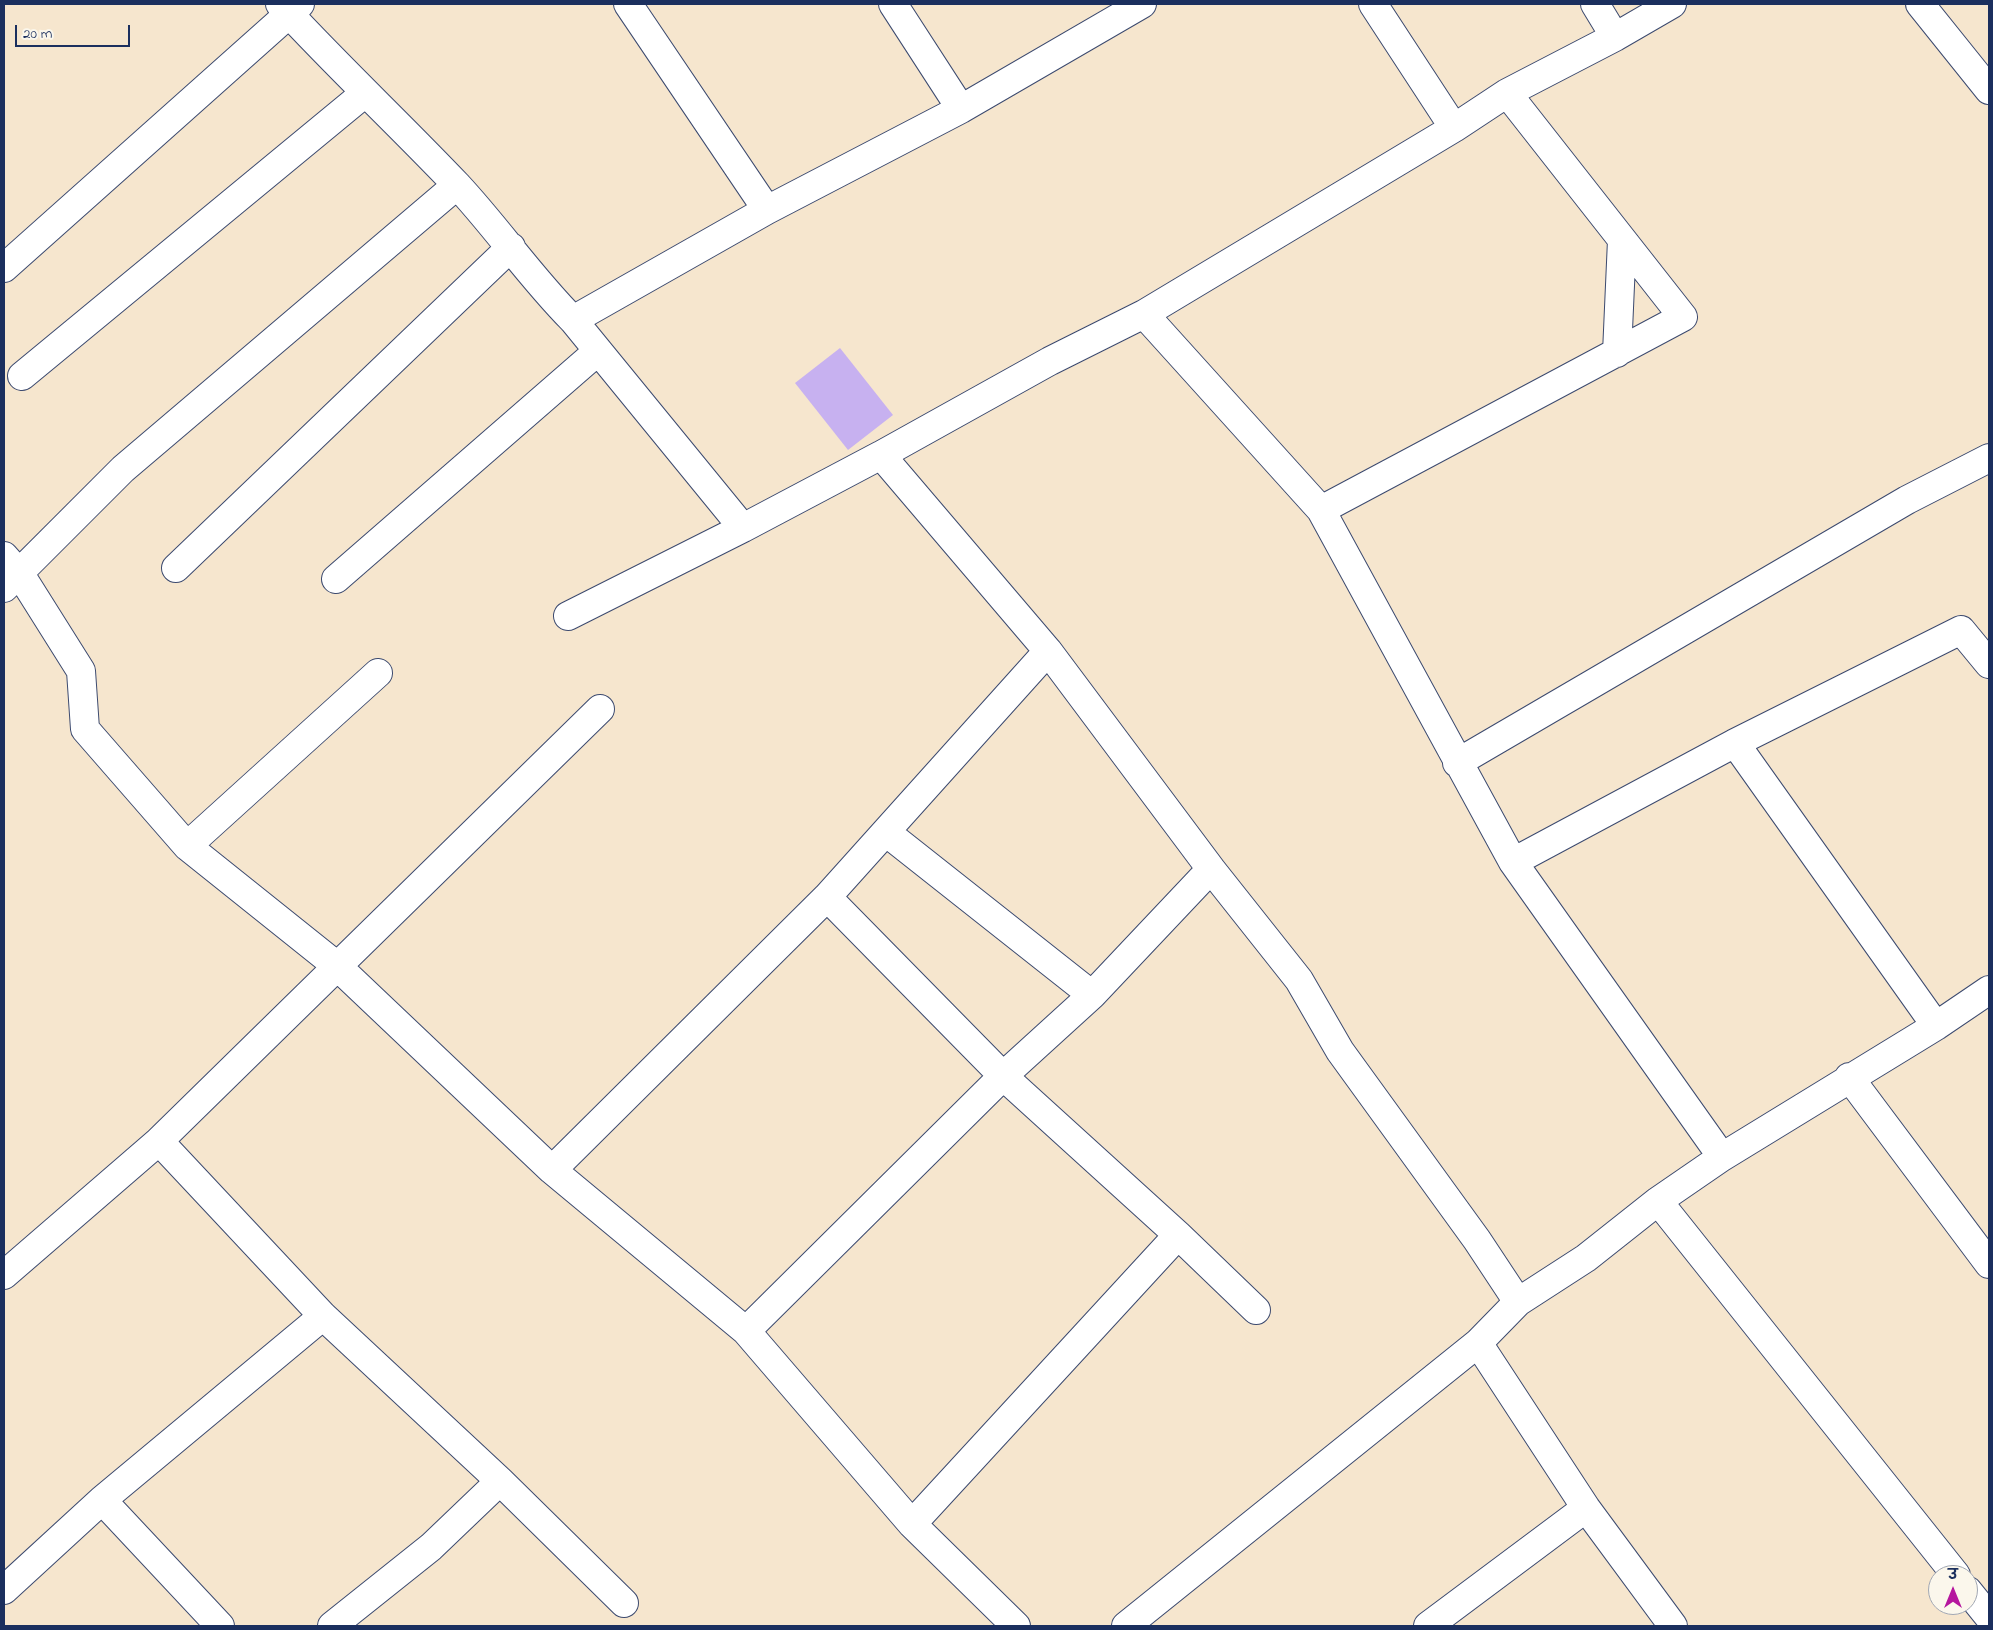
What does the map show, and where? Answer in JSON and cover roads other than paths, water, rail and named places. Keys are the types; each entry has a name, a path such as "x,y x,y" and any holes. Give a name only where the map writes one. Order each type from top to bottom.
{"street":[{"path":"628,4 767,210"},
{"path":"892,4 961,109"},
{"path":"573,320 767,210 961,109 1142,4"},
{"path":"1373,4 1454,128"},
{"path":"1595,4 1615,37"},
{"path":"568,616 743,528 1050,361 1144,314 1454,128 1507,93 1615,37 1672,4"},
{"path":"1920,4 1988,86"},
{"path":"4,268 290,7 365,93 457,185 511,247 546,293 573,320 743,528"},
{"path":"22,376 365,93"},
{"path":"1321,510 1683,317 1507,93"},
{"path":"457,185 123,469 9,572 81,671 85,729 187,846 337,966 552,1170 746,1331 912,1524 1016,1626"},
{"path":"1617,353 1622,240"},
{"path":"176,568 511,247"},
{"path":"1144,314 1321,510 1457,763 1513,862 1722,1157"},
{"path":"336,579 598,351"},
{"path":"880,455 1048,652 1211,869 1299,980 1340,1051 1477,1240 1518,1302"},
{"path":"1457,763 1907,500 1989,458"},
{"path":"1513,862 1736,743 1961,630 1989,664"},
{"path":"552,1170 827,897 887,833 1048,652"},
{"path":"187,846 378,673"},
{"path":"4,1274 159,1141 600,709"},
{"path":"1736,743 1936,1026"},
{"path":"887,833 1092,995"},
{"path":"746,1331 1003,1076 1092,995 1211,869"},
{"path":"827,897 1003,1076 1178,1235 1256,1310"},
{"path":"1126,1626 1478,1343 1518,1302 1586,1258 1658,1201 1722,1157 1936,1026 1989,990"},
{"path":"1850,1077 1989,1264"},
{"path":"159,1141 323,1316 500,1481 624,1603"},
{"path":"1658,1201 1948,1565"},
{"path":"912,1524 1178,1235"},
{"path":"4,1590 102,1500 323,1316"},
{"path":"1478,1343 1586,1508 1674,1626"},
{"path":"332,1626 431,1547 500,1481"},
{"path":"102,1500 220,1626"},
{"path":"1428,1626 1586,1508"},
{"path":"1978,1603 1989,1617"}]}
